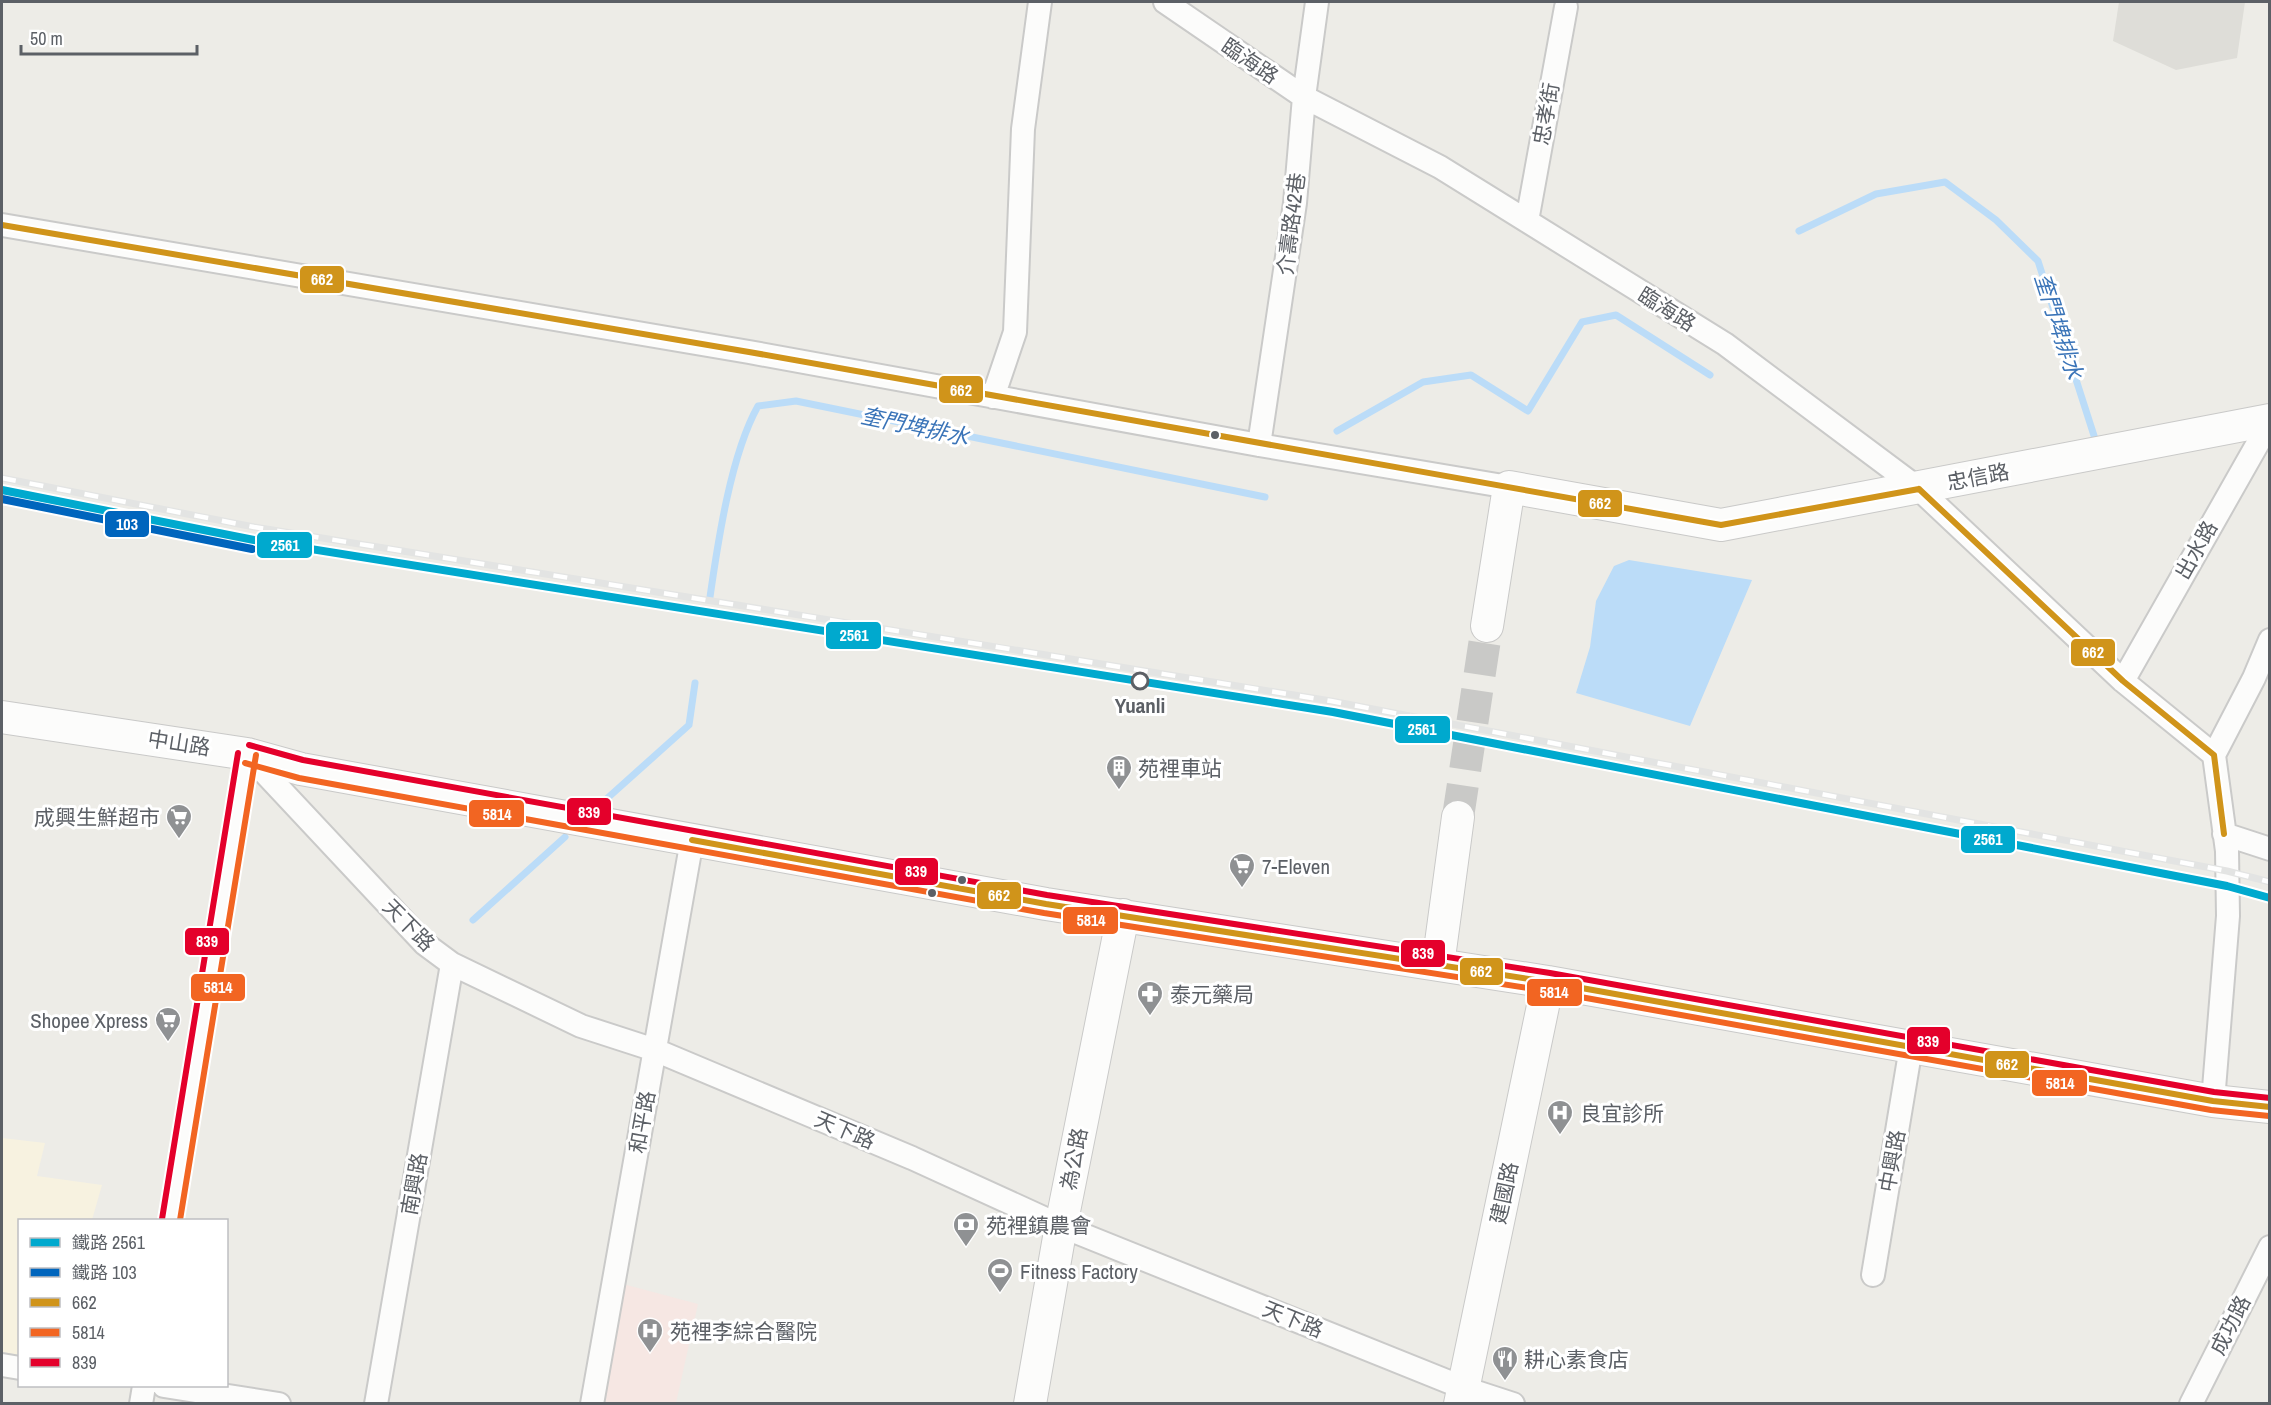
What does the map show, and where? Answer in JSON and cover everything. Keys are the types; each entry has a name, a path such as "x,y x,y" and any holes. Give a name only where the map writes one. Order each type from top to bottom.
{"street":[{"path":"993,397 1015,332 1023,129 1040,2"},
{"name":"臨海路","path":"1165,2 1304,98 1440,167 1725,345 1919,489 2123,681 2214,755"},
{"name":"介壽路42巷","path":"1259,445 1295,203 1304,98 1317,2"},
{"name":"忠孝街","path":"1527,221 1566,7"},
{"path":"2,225 749,352 1259,445 1509,487 1487,626"},
{"name":"忠信路","path":"1509,487 1721,525 2269,421"},
{"name":"出水路","path":"2123,681 2269,421"},
{"path":"2213,1101 2228,943 2227,851 2214,755 2254,678 2270,640"},
{"name":"中山路","path":"2,717 247,754 301,769 1123,915 1548,982 2213,1101 2270,1107"},
{"path":"171,1219 247,754"},
{"name":"天下路","path":"247,754 425,944 452,964 581,1026 654,1050 912,1158 1061,1226 1462,1396 1513,1404"},
{"path":"1438,965 1458,817"},
{"path":"2224,834 2270,849"},
{"name":"和平路","path":"592,1404 692,840"},
{"name":"為公路","path":"1030,1404 1061,1226 1123,915"},
{"name":"南興路","path":"376,1404 452,964"},
{"name":"建國路","path":"1462,1396 1548,982"},
{"name":"中興路","path":"1872,1275 1911,1047"},
{"name":"成功路","path":"2191,1404 2270,1247"},
{"path":"2,1365 18,1368"},
{"path":"141,1404 144,1387"},
{"path":"170,1387 279,1404"}],"shaded area":[{"path":"2119,2 2245,2 2237,58 2176,70 2113,41"},
{"path":"2,1138 45,1143 37,1176 102,1185 92,1219 18,1219 18,1355 2,1352"},
{"name":"苑裡李綜合醫院","path":"623,1284 698,1304 676,1403 605,1404"}],"water":[{"path":"1629,560 1752,580 1690,726 1576,693 1590,647 1596,601 1614,566"}],"waterway":[{"name":"奎門埤排水","path":"1799,231 1876,194 1945,182 1996,220 2038,261 2097,445"},
{"name":"奎門埤排水","path":"1337,431 1423,382 1471,375 1528,411 1582,322 1616,315 1710,375"},
{"name":"奎門埤排水","path":"710,597 733,473 740,448 758,406 796,401 1265,497"},
{"name":"奎門埤排水","path":"602,803 689,725 695,683"},
{"name":"奎門埤排水","path":"473,920 565,837"}],"tunnel":[{"path":"1458,817 1487,626"}],"railway":[{"path":"2,478 254,527 1331,701 2227,871 2270,882"}],"rail line":[{"name":"2561","path":"2,490 254,540 1333,712 2227,886 2270,898"},
{"name":"103","path":"2,499 252,549"}],"transit line":[{"name":"662","path":"2,225 749,352 1721,525 1919,489"},
{"name":"662","path":"1919,489 2123,681 2214,755 2224,834"},
{"name":"839","path":"249,745 303,760 1047,895 1550,973 2214,1092 2270,1098"},
{"name":"839","path":"162,1219 238,753"},
{"name":"5814","path":"180,1219 256,755"},
{"name":"5814","path":"245,763 299,778 1044,913 1547,991 2211,1110 2269,1116"},
{"name":"662","path":"692,840 1046,904 1548,982 2213,1101 2270,1107"}],"place":[{"name":"Yuanli","path":"1140,681"},
{"name":"苑裡車站","path":"1119,791"},
{"name":"成興生鮮超市","path":"179,840"},
{"name":"7-Eleven","path":"1242,889"},
{"name":"泰元藥局","path":"1150,1017"},
{"name":"Shopee Xpress","path":"168,1043"},
{"name":"良宜診所","path":"1560,1136"},
{"name":"苑裡鎮農會","path":"966,1248"},
{"name":"Fitness Factory","path":"1000,1294"},
{"name":"苑裡李綜合醫院","path":"650,1354"},
{"name":"耕心素食店","path":"1505,1382"}]}
